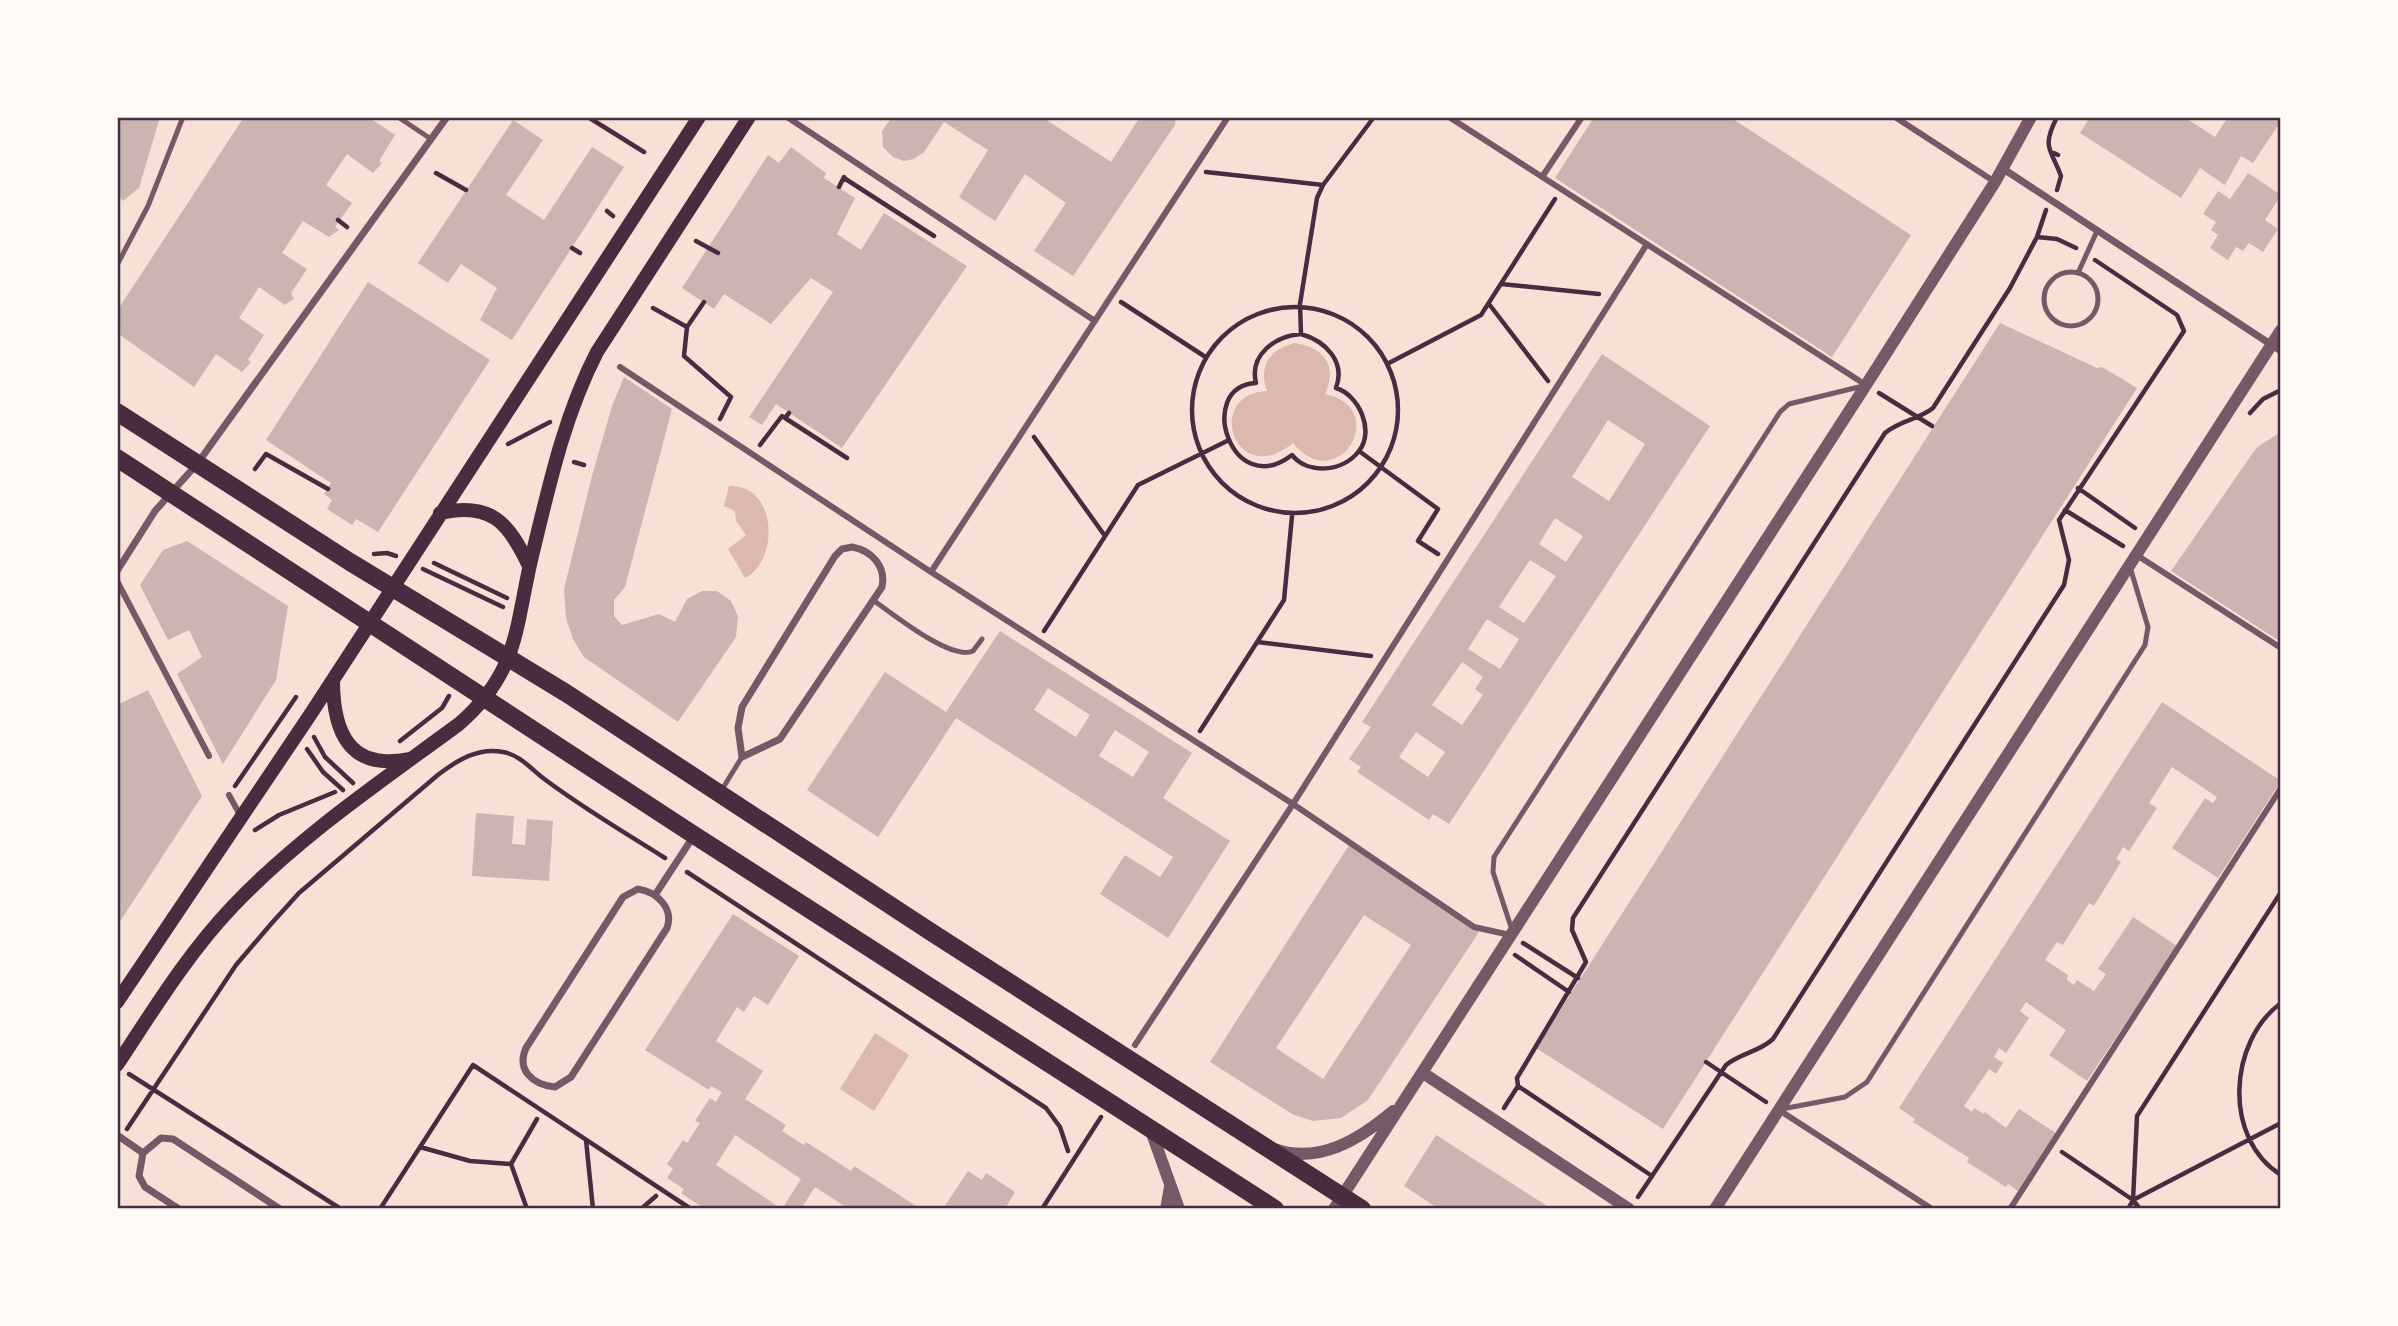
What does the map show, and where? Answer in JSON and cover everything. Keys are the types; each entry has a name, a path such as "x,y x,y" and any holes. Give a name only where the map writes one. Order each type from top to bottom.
{"main road":[{"path":"117,1002 306,721 391,586 699,117"},
{"path":"122,1069 186,962 234,905 292,853 459,724 484,698 505,666 520,624 530,566 565,426 586,374 597,352 749,117"},
{"path":"117,412 391,586 505,666 566,693 1260,1143 1338,1205 1362,1209"},
{"path":"117,458 367,623 1275,1209"},
{"path":"440,513 462,509 491,515 503,522 530,566"},
{"path":"333,679 338,722 348,744 374,762 412,759"}],"street":[{"path":"117,571 155,511 197,464 447,117"},
{"path":"787,117 1095,321"},
{"path":"931,572 1228,117"},
{"path":"1449,117 1866,385"},
{"path":"1542,177 1582,117"},
{"path":"1895,117 1994,182"},
{"path":"1338,1205 1866,385 1994,182 2031,117"},
{"path":"2002,169 2276,349"},
{"path":"1135,1045 1293,804 1647,244"},
{"path":"1715,1209 2147,536 2276,349 2281,330"},
{"path":"620,367 931,572 1293,804 1474,927 1511,934"},
{"path":"859,548 878,562 883,579 873,600 780,739 742,757 738,728 742,707 842,549 859,548"},
{"path":"2132,559 2281,648"},
{"path":"117,581 209,756"},
{"path":"2010,1209 2281,788"},
{"path":"229,795 241,817"},
{"path":"655,895 694,835"},
{"path":"638,889 655,895 669,914 667,928 571,1077 555,1087 536,1082 526,1073 522,1064 526,1048 623,897 638,889"},
{"path":"1423,1073 1630,1209"},
{"path":"1260,1143 1296,1153 1331,1150 1357,1139 1405,1102"},
{"path":"1779,1110 1932,1209"},
{"path":"1150,1128 1179,1209"},
{"path":"119,1136 143,1153"},
{"path":"179,1209 145,1187 139,1176 143,1153 162,1138 173,1139 280,1209"},
{"path":"1166,1209 1170,1187"}],"lane":[{"path":"117,265 148,206 183,117"},
{"path":"398,117 431,139"},
{"path":"2078,273 2084,253 2097,231"},
{"path":"2078,273 2094,283 2098,301 2096,309 2086,321 2063,324 2049,313 2045,305 2047,287 2060,274 2078,273"},
{"path":"1511,934 1493,872 1494,857 1780,412 1789,404 1866,385"},
{"path":"1779,1110 1845,1097 1867,1082 2145,645 2148,627 2132,559"},
{"path":"873,600 924,634 959,653 974,651 982,639"},
{"path":"719,793 742,757"}],"path":[{"path":"588,117 644,152"},
{"path":"1301,334 1300,304 1317,198 1323,185 1374,117"},
{"path":"1496,1121 1518,1086 1517,1078 1579,978 1586,962 1572,930 1573,918 1885,433 1894,425 1919,417 1933,408 2010,288 2037,237 2061,176 2047,148 2049,133 2056,117"},
{"path":"1194,170 1323,185"},
{"path":"436,173 466,190"},
{"path":"844,178 934,236"},
{"path":"1389,363 1481,316 1561,189"},
{"path":"607,211 612,216"},
{"path":"338,220 347,227"},
{"path":"1630,1209 1720,1072 1733,1059 1757,1051 1773,1039 2064,584 2069,560 2059,523 2063,509 2181,340 2184,331 2182,321 2062,240 2037,237"},
{"path":"696,241 718,253"},
{"path":"572,248 580,253"},
{"path":"1501,284 1614,296"},
{"path":"1112,295 1204,356"},
{"path":"704,302 687,327 684,356 731,397 714,429"},
{"path":"1300,304 1352,321 1389,363 1400,419 1383,468 1340,505 1292,516 1239,499 1200,456 1189,405 1204,356 1245,316 1300,304"},
{"path":"1489,304 1554,390"},
{"path":"653,308 687,327"},
{"path":"1301,334 1314,338 1328,349 1337,362 1339,379 1336,388 1354,400 1363,416 1365,434 1359,451 1337,467 1315,469 1300,464 1292,455 1265,466 1244,461 1227,441 1222,423 1228,402 1239,390 1256,383 1258,360 1268,347 1278,339 1301,334"},
{"path":"1866,385 1932,426"},
{"path":"753,454 782,416 787,416 847,458"},
{"path":"502,448 551,421"},
{"path":"1026,426 1105,536"},
{"path":"1038,640 1138,485 1227,441"},
{"path":"1359,451 1438,509 1418,541 1447,560"},
{"path":"255,469 266,454 328,489"},
{"path":"574,462 584,465"},
{"path":"2078,488 2147,536"},
{"path":"2063,509 2132,559"},
{"path":"1194,740 1284,600 1292,516"},
{"path":"434,563 508,599"},
{"path":"428,571 505,608"},
{"path":"1257,642 1385,657"},
{"path":"398,742 447,703 449,694"},
{"path":"229,795 296,697"},
{"path":"306,721 325,757 368,793"},
{"path":"249,834 279,815 342,789 323,772 305,745"},
{"path":"119,1136 154,1090 236,965 299,893 439,774 464,757 491,751 505,752 522,760 543,778 1046,1108 1060,1127 1068,1151"},
{"path":"2128,1209 2133,1200 2137,1116 2281,892"},
{"path":"1511,934 1579,978"},
{"path":"1503,947 1569,992"},
{"path":"2281,1003 2269,1011 2249,1041 2239,1075 2241,1111 2250,1138 2281,1175"},
{"path":"1706,1062 1779,1110"},
{"path":"380,1209 473,1065 691,1209"},
{"path":"122,1069 341,1209"},
{"path":"1518,1086 1653,1176"},
{"path":"1042,1209 1110,1102"},
{"path":"527,1209 511,1164 537,1119"},
{"path":"2133,1200 2281,1123"},
{"path":"586,1140 593,1209"},
{"path":"420,1147 470,1161 511,1164"},
{"path":"2058,1149 2133,1200 2140,1209"},
{"path":"641,1209 656,1196"}],"shaded area":[{"path":"1295,343 1314,349 1326,360 1330,374 1325,394 1345,402 1355,415 1356,430 1351,444 1341,455 1326,461 1310,457 1293,443 1273,455 1255,456 1242,448 1234,436 1232,421 1236,407 1247,396 1267,391 1264,374 1268,360 1279,350"},
{"path":"729,486 745,488 756,496 764,509 768,524 764,555 757,568 745,578 728,549 746,535 736,521 735,511 724,506"},
{"path":"875,1033 909,1055 874,1111 840,1089"}],"building":[{"path":"117,117 160,117 139,188 123,201 117,194"},
{"path":"244,117 368,117 395,135 379,161 382,163 373,173 347,154 326,185 352,203 335,227 339,230 329,237 303,221 282,253 307,269 291,293 294,299 285,305 259,287 239,318 264,335 248,360 251,362 242,372 216,354 194,387 117,333 117,311"},
{"path":"892,117 1051,117 1048,121 1111,162 1140,117 1176,117 1175,125 1073,276 1034,251 1066,203 1025,174 995,221 959,197 988,150 944,122 924,152 914,159 904,161 893,157 883,147 882,131"},
{"path":"1594,117 1730,117 1911,235 1832,357 1555,178"},
{"path":"2090,117 2184,117 2215,137 2228,117 2281,117 2281,121 2253,163 2241,156 2225,185 2200,168 2181,198 2080,133"},
{"path":"513,120 543,140 506,195 544,220 592,147 624,167 512,340 480,320 497,288 461,264 448,283 418,263"},
{"path":"791,147 826,173 824,178 855,198 837,234 861,250 884,213 967,266 842,448 776,404 762,425 749,417 833,292 811,278 771,324 724,294 714,309 682,288 768,155 779,163"},
{"path":"2248,173 2281,195 2265,220 2278,229 2263,252 2249,243 2243,251 2236,247 2228,260 2210,248 2218,235 2211,230 2216,222 2203,214 2218,191 2230,199"},
{"path":"368,282 490,360 378,532 356,519 352,525 327,509 332,500 324,494 331,483 266,440"},
{"path":"2000,323 2097,368 2102,367 2137,388 1663,1129 1536,1048"},
{"path":"1602,354 1710,426 1449,824 1433,814 1429,820 1357,772 1361,767 1349,759 1371,727 1362,722","holes":["1608,420 1645,444 1609,501 1572,477","1555,518 1583,536 1566,562 1539,544","1530,560 1556,576 1524,623 1499,607","1487,619 1519,639 1500,669 1468,649","1462,662 1483,677 1475,689 1483,695 1462,725 1432,705","1416,732 1445,752 1428,777 1399,757"]},
{"path":"624,377 672,409 625,587 614,600 614,616 622,625 659,614 675,622 687,599 702,591 717,591 731,601 738,616 736,637 678,722 584,657 573,639 566,618 564,589 592,476 612,406"},
{"path":"2281,432 2281,642 2171,571 2257,447"},
{"path":"187,541 288,606 276,680 223,764 177,674 202,657 189,630 168,640 140,585 163,550"},
{"path":"1000,631 1192,753 1163,798 1230,841 1168,938 1100,894 1125,855 1160,877 1173,857 956,718 878,837 807,790 885,672 946,712","holes":["1048,688 1090,715 1076,737 1034,710","1115,730 1149,752 1133,777 1099,756"]},
{"path":"148,690 202,796 117,926 117,705"},
{"path":"2162,702 2281,781 2218,878 2172,848 2205,798 2213,803 2217,797 2172,767 2149,803 2157,808 2129,851 2123,847 2116,859 2121,862 2094,906 2089,903 2063,945 2057,942 2045,960 2068,975 2067,980 2074,985 2077,980 2094,991 2106,974 2098,969 2133,917 2177,946 2087,1081 2049,1055 2066,1030 2026,1002 2020,1011 2029,1018 2006,1053 1999,1048 1994,1057 2003,1063 1996,1074 1989,1069 1964,1106 1972,1112 1974,1108 1984,1114 1985,1112 2006,1128 2019,1109 2056,1133 2018,1191 2008,1184 2006,1187 1967,1162 1969,1158 1913,1122 1915,1119 1899,1108"},
{"path":"476,813 514,816 512,844 525,845 527,819 553,821 549,881 472,876"},
{"path":"1349,845 1479,932 1368,1100 1341,1118 1313,1121 1292,1114 1210,1062","holes":["1364,915 1411,945 1323,1079 1276,1048"]},
{"path":"733,914 799,956 768,1005 754,996 744,1012 737,1007 716,1041 763,1071 745,1099 786,1125 782,1131 804,1145 806,1142 851,1171 854,1166 921,1209 849,1209 815,1187 801,1209 782,1209 705,1209 681,1193 684,1189 667,1178 673,1169 667,1164 683,1140 687,1143 700,1123 695,1121 710,1098 716,1102 722,1092 711,1086 709,1090 645,1050","holes":["735,1135 801,1179 782,1209 716,1165"]},
{"path":"1436,1135 1552,1209 1439,1209 1404,1186"},
{"path":"968,1171 982,1180 986,1173 1015,1192 1005,1209 943,1209"}]}
